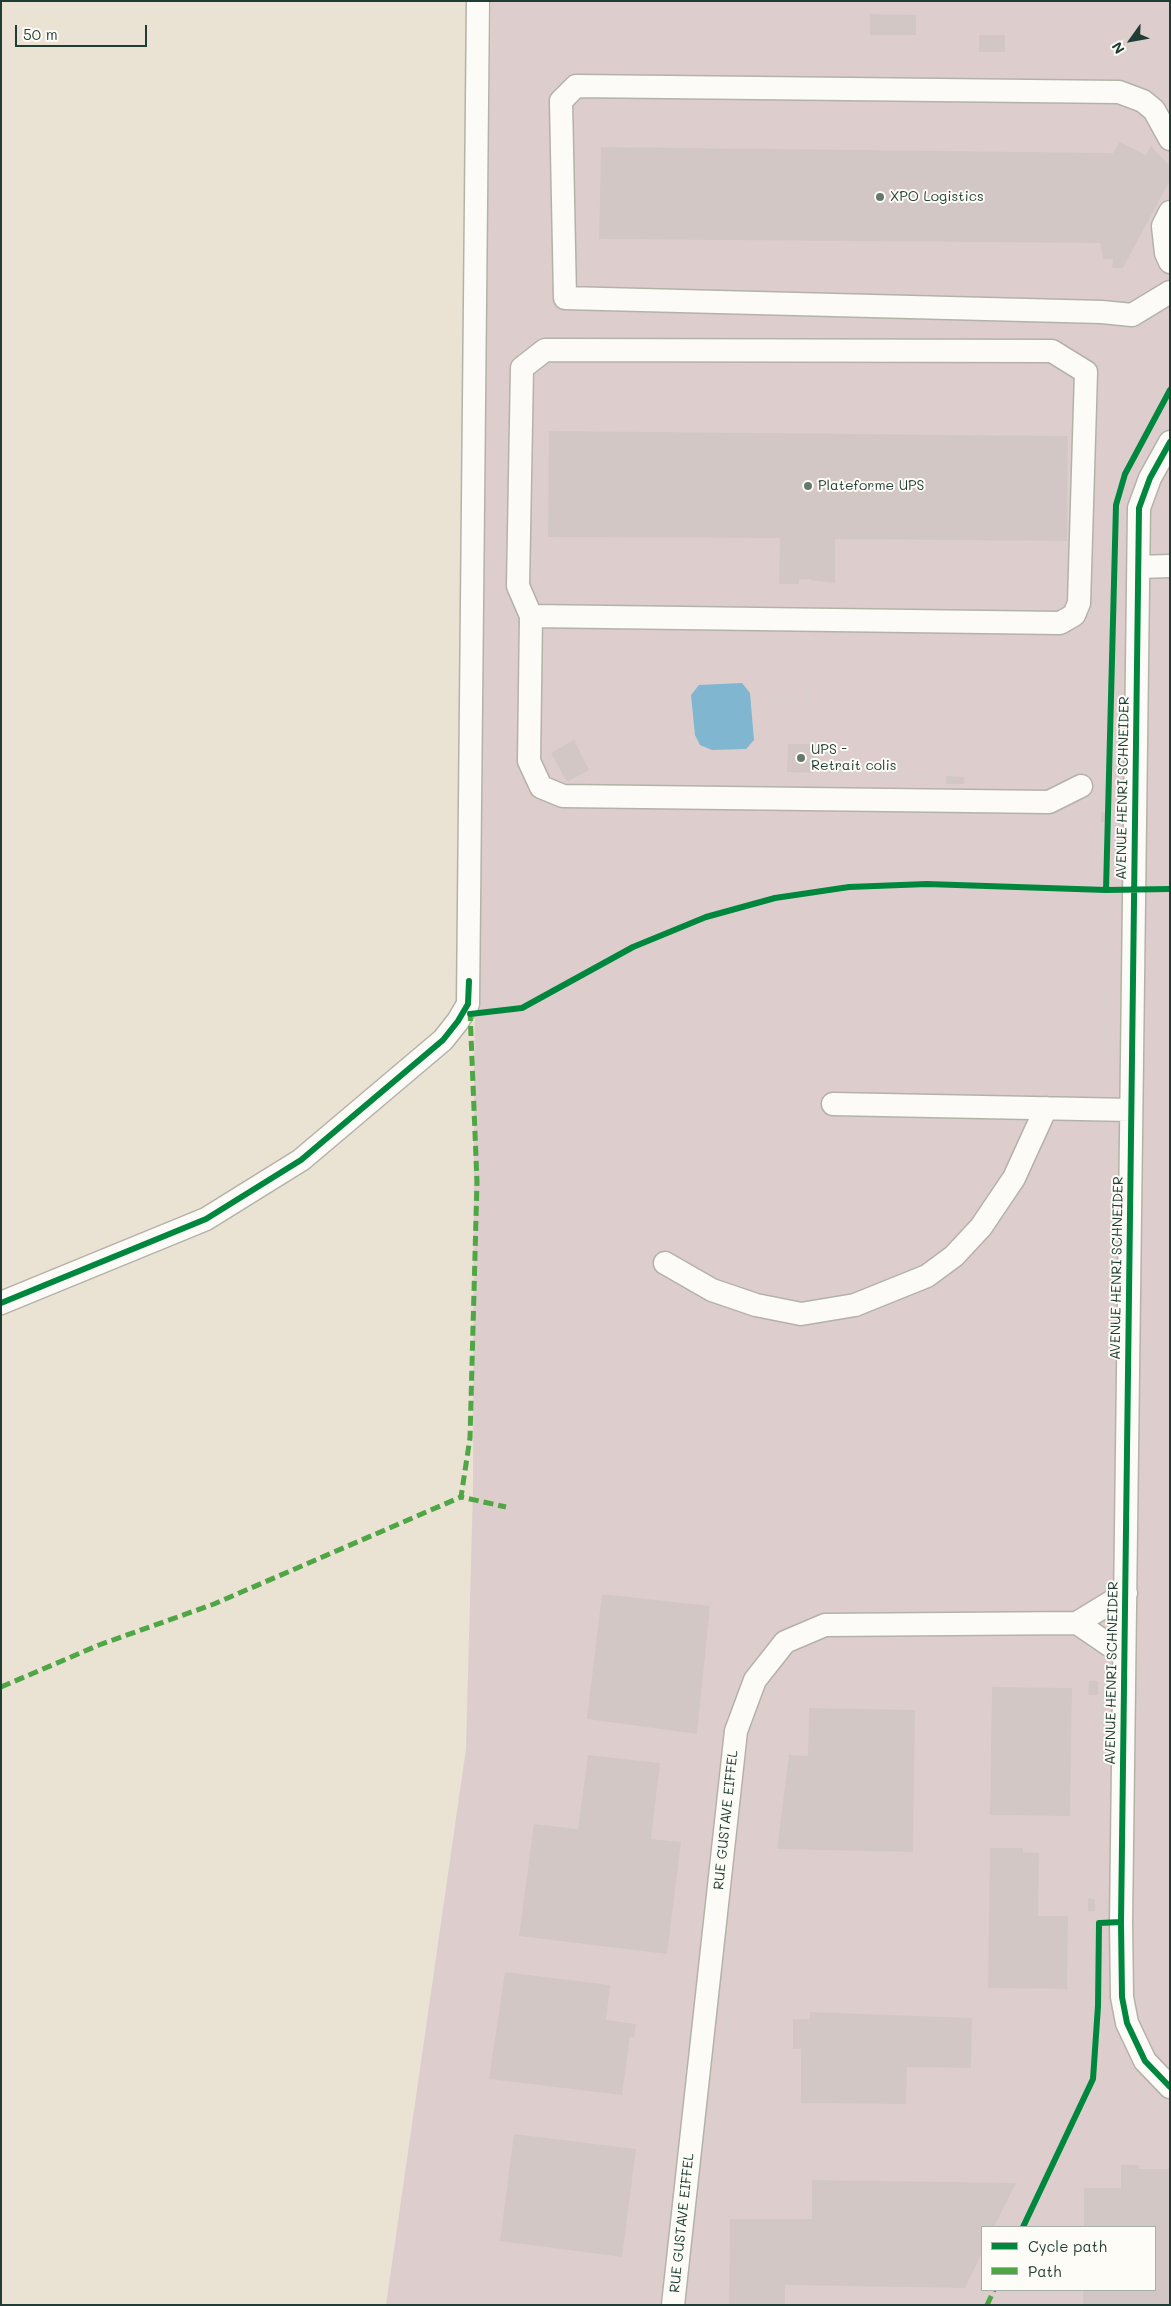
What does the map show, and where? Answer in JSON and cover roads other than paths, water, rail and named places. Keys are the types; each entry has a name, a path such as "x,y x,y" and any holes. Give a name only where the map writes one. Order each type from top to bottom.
{"street":[{"path":"1,1303 206,1219 302,1160 443,1040 468,1004 478,1"},
{"path":"1170,139 1154,110 1143,101 1118,92 576,86 561,101 565,298 1102,312 1132,315 1170,292"},
{"path":"1170,212 1164,226 1166,253 1170,262"},
{"path":"531,616 1060,623 1074,615 1079,603 1086,372 1052,351 545,350 522,368 518,586 531,616 529,761 541,786 563,796 1049,802 1078,776"},
{"name":"AVENUE HENRI SCHNEIDER","path":"1170,442 1150,478 1139,508 1121,1922 1122,1998 1127,2023 1145,2061 1170,2087"},
{"path":"1139,568 1170,566"},
{"path":"833,1104 1132,1110"},
{"path":"665,1264 712,1290 756,1305 801,1314 855,1305 927,1276 954,1256 981,1226 1014,1178 1046,1108"},
{"path":"1124,1656 1077,1623 1126,1593"},
{"name":"RUE GUSTAVE EIFFEL","path":"673,2305 736,1731 755,1680 785,1642 825,1625 1077,1623"}],"water":[{"path":"742,683 750,693 754,740 746,749 712,750 700,745 695,735 691,695 699,685"}],"place":[{"name":"XPO Logistics","path":"880,197"},
{"name":"Plateforme UPS","path":"808,486"},
{"name":"UPS - Retrait colis","path":"801,758"}]}
